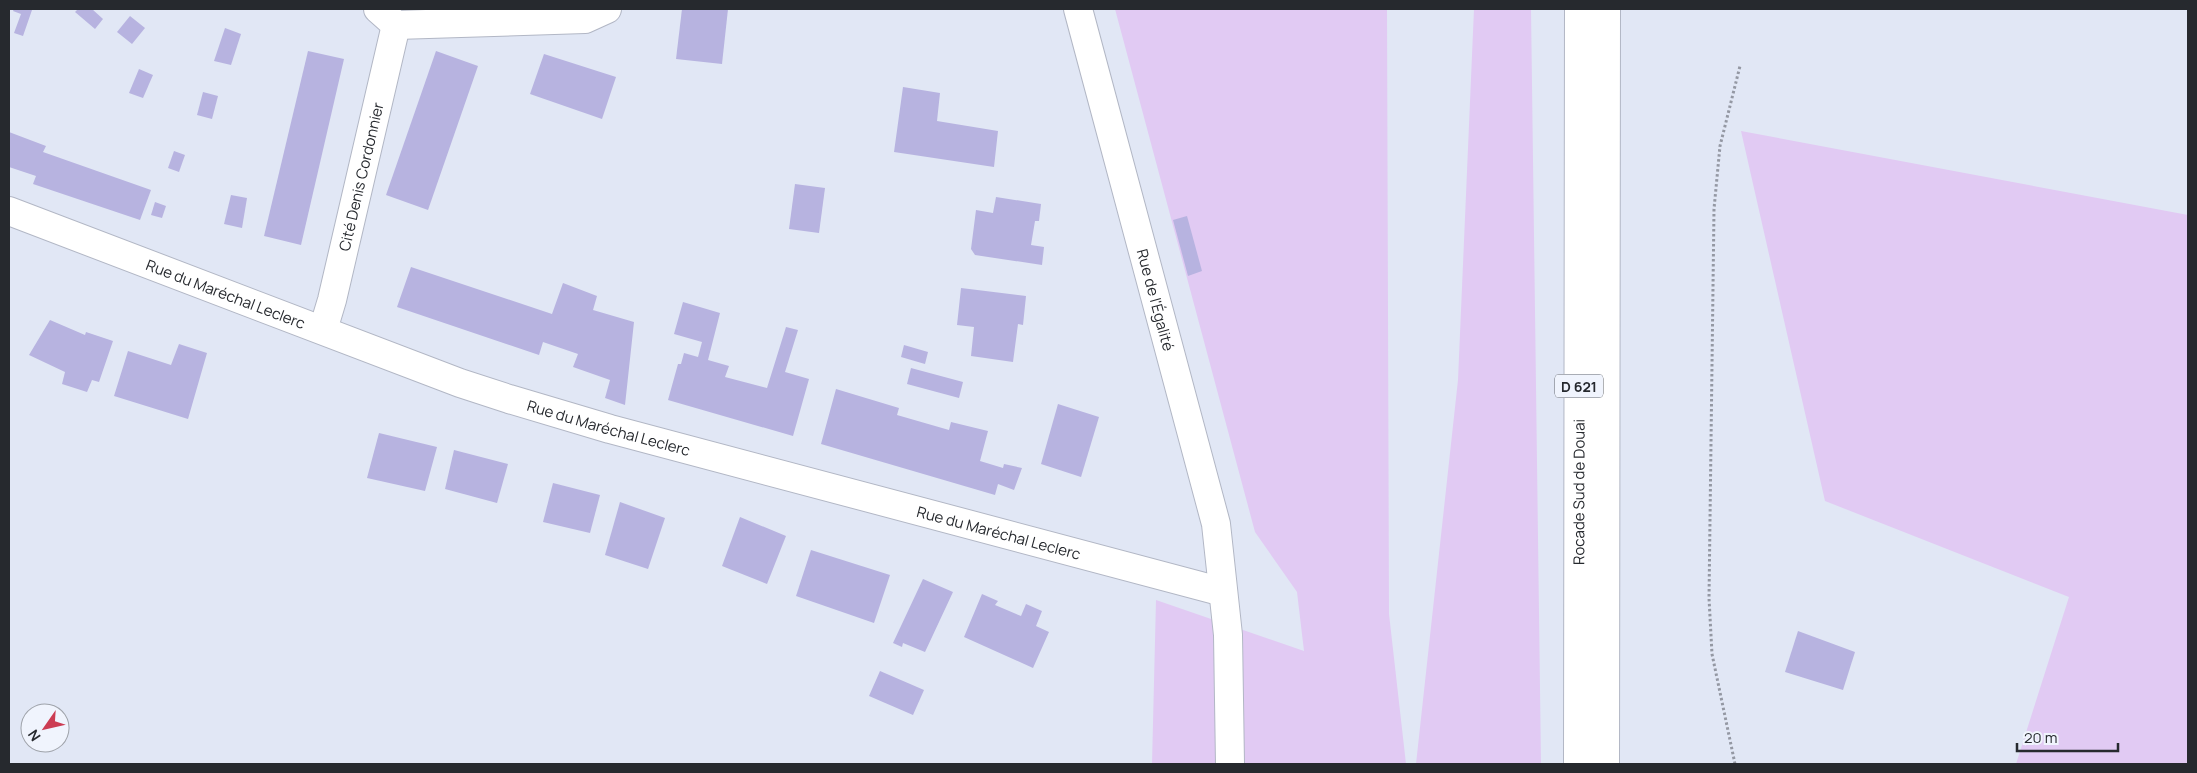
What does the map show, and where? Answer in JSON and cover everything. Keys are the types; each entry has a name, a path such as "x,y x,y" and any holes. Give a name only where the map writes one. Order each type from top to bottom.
{"main road":[{"name":"Cité Denis Cordonnier","path":"323,330 332,300 387,17 585,18 607,9"},
{"name":"Rue de l'Égalité","path":"1078,9 1216,524 1228,635 1230,764"},
{"name":"Rocade Sud de Douai","path":"1578,9 1578,764"},
{"name":"Rocade Sud de Douai","path":"1605,764 1606,9"},
{"name":"Rue du Maréchal Leclerc","path":"9,211 460,383 557,414 1223,592"}],"path":[{"path":"1735,764 1712,654 1708,598 1714,209 1720,146 1740,66"}],"shaded area":[{"path":"1115,9 1387,9 1389,614 1406,764 1152,764 1156,600 1304,651 1297,592 1255,532"},
{"path":"1474,9 1531,9 1541,764 1416,764 1458,380"},
{"path":"1741,131 2188,215 2188,764 2016,764 2069,597 1825,501"}],"building":[{"path":"14,9 32,10 23,36 14,33 21,14 13,11"},
{"path":"78,9 92,9 103,19 95,29 75,12"},
{"path":"682,9 728,9 722,64 676,59"},
{"path":"130,16 145,28 132,44 117,32"},
{"path":"225,28 241,34 231,65 214,61"},
{"path":"308,51 344,59 301,245 264,236"},
{"path":"436,51 478,66 428,210 386,195"},
{"path":"544,54 616,77 602,119 530,94"},
{"path":"139,69 153,75 143,98 129,93"},
{"path":"903,87 940,93 937,121 998,131 994,167 894,152"},
{"path":"203,92 218,96 212,119 197,115"},
{"path":"9,132 46,146 43,152 151,190 140,220 33,184 36,176 9,167"},
{"path":"174,151 185,155 179,172 168,168"},
{"path":"795,184 825,188 819,233 789,229"},
{"path":"231,195 247,198 242,228 224,224"},
{"path":"996,197 1041,204 1039,221 1035,221 1031,245 1044,247 1042,265 975,255 971,249 976,210 993,213"},
{"path":"155,202 166,206 162,218 151,215"},
{"path":"1187,216 1202,271 1188,276 1173,220"},
{"path":"411,267 552,314 563,283 597,296 593,310 634,322 625,405 605,398 610,380 573,367 578,354 543,342 539,355 397,307"},
{"path":"961,288 1026,296 1023,325 1018,324 1013,362 971,356 974,327 957,325"},
{"path":"683,302 720,313 708,360 729,366 725,377 767,388 786,327 798,330 785,372 809,379 793,436 668,400 678,364 681,364 684,353 698,357 702,342 674,334"},
{"path":"50,320 85,335 86,332 113,341 99,382 92,380 87,392 62,384 65,372 29,355"},
{"path":"179,344 207,353 188,419 114,396 128,351 171,365"},
{"path":"904,345 928,352 925,364 901,357"},
{"path":"911,368 963,382 959,398 907,384"},
{"path":"836,389 899,408 897,415 949,430 951,422 988,431 980,461 1003,468 1004,464 1022,468 1014,490 998,484 995,495 821,444"},
{"path":"1058,404 1099,417 1081,477 1041,464"},
{"path":"379,433 437,447 425,491 367,478"},
{"path":"454,450 508,464 497,503 445,489"},
{"path":"553,483 600,495 590,533 543,522"},
{"path":"620,502 665,518 648,569 605,555"},
{"path":"740,517 786,536 767,584 722,566"},
{"path":"811,550 890,575 874,623 796,596"},
{"path":"923,579 953,592 925,652 903,643 902,647 893,643"},
{"path":"982,594 998,601 995,605 1021,616 1026,604 1042,611 1036,626 1049,632 1033,668 964,637"},
{"path":"1798,631 1855,652 1843,690 1785,672"},
{"path":"880,671 924,690 913,715 869,696"}]}
